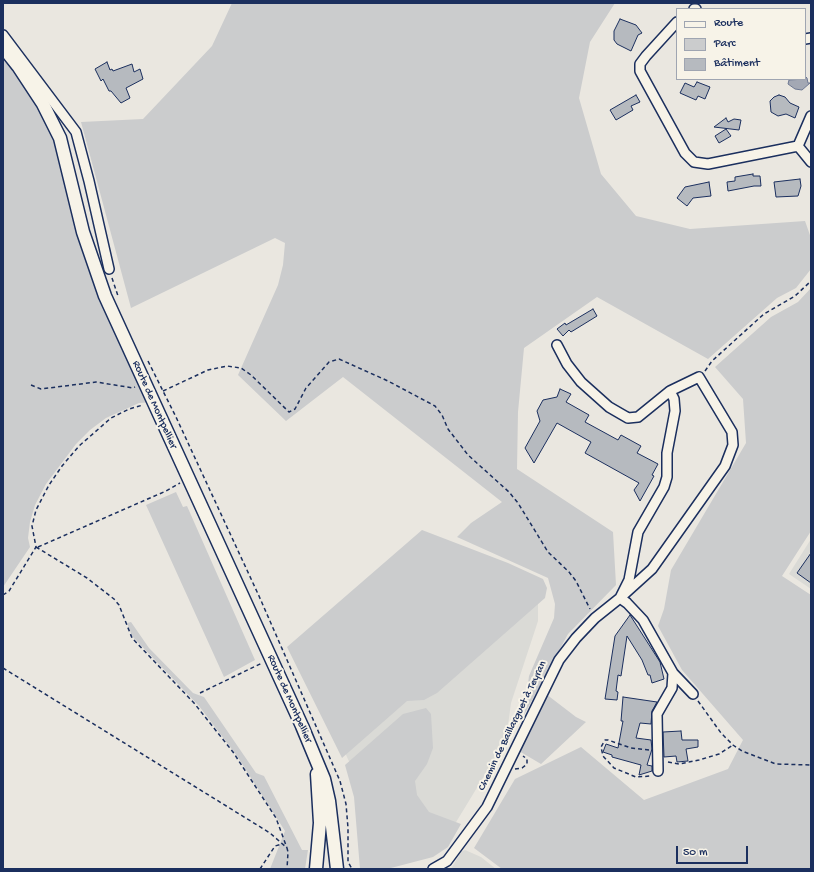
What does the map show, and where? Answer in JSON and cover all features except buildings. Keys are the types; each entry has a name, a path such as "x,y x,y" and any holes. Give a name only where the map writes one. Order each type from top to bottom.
{"main road":[{"name":"Route de Montpellier","path":"3,47 18,66 43,104 60,138 83,232 104,296 271,659 324,779 329,801 337,869"},
{"name":"Route de Montpellier","path":"316,761 320,824 316,869"}],"street":[{"path":"676,23 646,56 640,64 640,71 688,157 694,162 708,164 798,146"},
{"path":"3,35 76,132 90,181 109,269"},
{"path":"798,146 811,116"},
{"path":"798,146 811,162"},
{"path":"557,345 567,364 581,382 608,406 628,418 638,417 670,391 700,378"},
{"name":"Chemin de Baillarguet à Teyran","path":"434,869 448,861 486,807 555,667 572,643 595,618 615,600 620,598 662,558 724,466 733,445 732,432 700,378"},
{"path":"670,391 674,399 675,411 667,453 667,477 664,487 638,532 631,573 620,598 627,603 643,620 673,673 693,694"},
{"path":"658,771 659,755 657,714 672,688 673,673"}],"path":[{"path":"700,378 712,361 764,314 795,296 811,281"},
{"path":"163,391 208,370 227,366 241,368 251,375 289,412 295,409 306,388 325,367 330,362 339,359 388,381 434,406 442,415 448,430 468,455 509,492 518,503 548,552 569,572 576,581 595,618"},
{"path":"31,385 41,390 96,382 133,388 144,382"},
{"path":"3,595 9,591 36,547 32,526 39,502 49,485 74,452 90,435 116,415 129,409 153,402"},
{"path":"36,547 41,547 188,480"},
{"path":"36,547 87,578 114,599 119,605 132,638 194,703 233,752 276,818 288,852 287,869"},
{"path":"200,693 271,659"},
{"path":"3,668 270,833 287,848"},
{"path":"693,694 711,720 733,745 750,755 776,764 811,765"},
{"path":"658,771 657,774 646,777 636,777 623,772 614,768 606,760 601,747 605,740 608,740 659,755 663,762 679,764 720,754 733,745"},
{"path":"260,869 275,846 282,844"}],"shaded area":[{"path":"806,77 808,83 810,83 802,90 795,89 788,84 789,80 806,80"},
{"path":"811,539 811,589 789,574"},
{"path":"538,587 538,621 511,703 506,740 447,837 352,768 297,647"},
{"path":"465,850 481,857 496,869 451,869 461,852"}],"green space":[{"path":"232,3 615,3 590,42 579,98 601,174 636,216 690,229 805,221 811,238 811,269 796,288 777,298 708,359 597,297 524,348 518,412 517,469 613,532 616,585 568,634 524,715 529,676 554,618 555,604 548,578 457,537 471,523 502,502 343,377 286,421 238,375 278,285 283,265 285,243 275,238 131,308 81,122 143,119 212,46"},
{"path":"3,47 60,138 83,232 153,402 139,403 106,418 90,430 76,444 46,484 35,505 30,522 28,538 30,547 3,587"},
{"path":"811,288 811,531 782,576 811,595 811,869 502,869 474,848 515,779 581,747 644,800 728,769 743,740 682,670 658,626 664,609 671,570 746,443 743,399 715,367 771,317 798,302"},
{"path":"176,492 183,507 187,506 255,660 224,677 146,505"},
{"path":"422,530 508,563 543,579 547,588 545,598 437,693 424,700 407,701 342,758 287,647"},
{"path":"131,622 149,648 193,693 204,697 256,773 264,776 302,850 308,850 305,869 270,869 285,831 237,756 199,706 132,636 127,623"},
{"path":"546,694 576,717 586,722 541,764 519,751"},
{"path":"426,708 431,714 433,748 427,764 415,781 417,795 429,812 461,824 448,847 433,857 387,869 360,869 354,797 345,765 403,714"}]}
